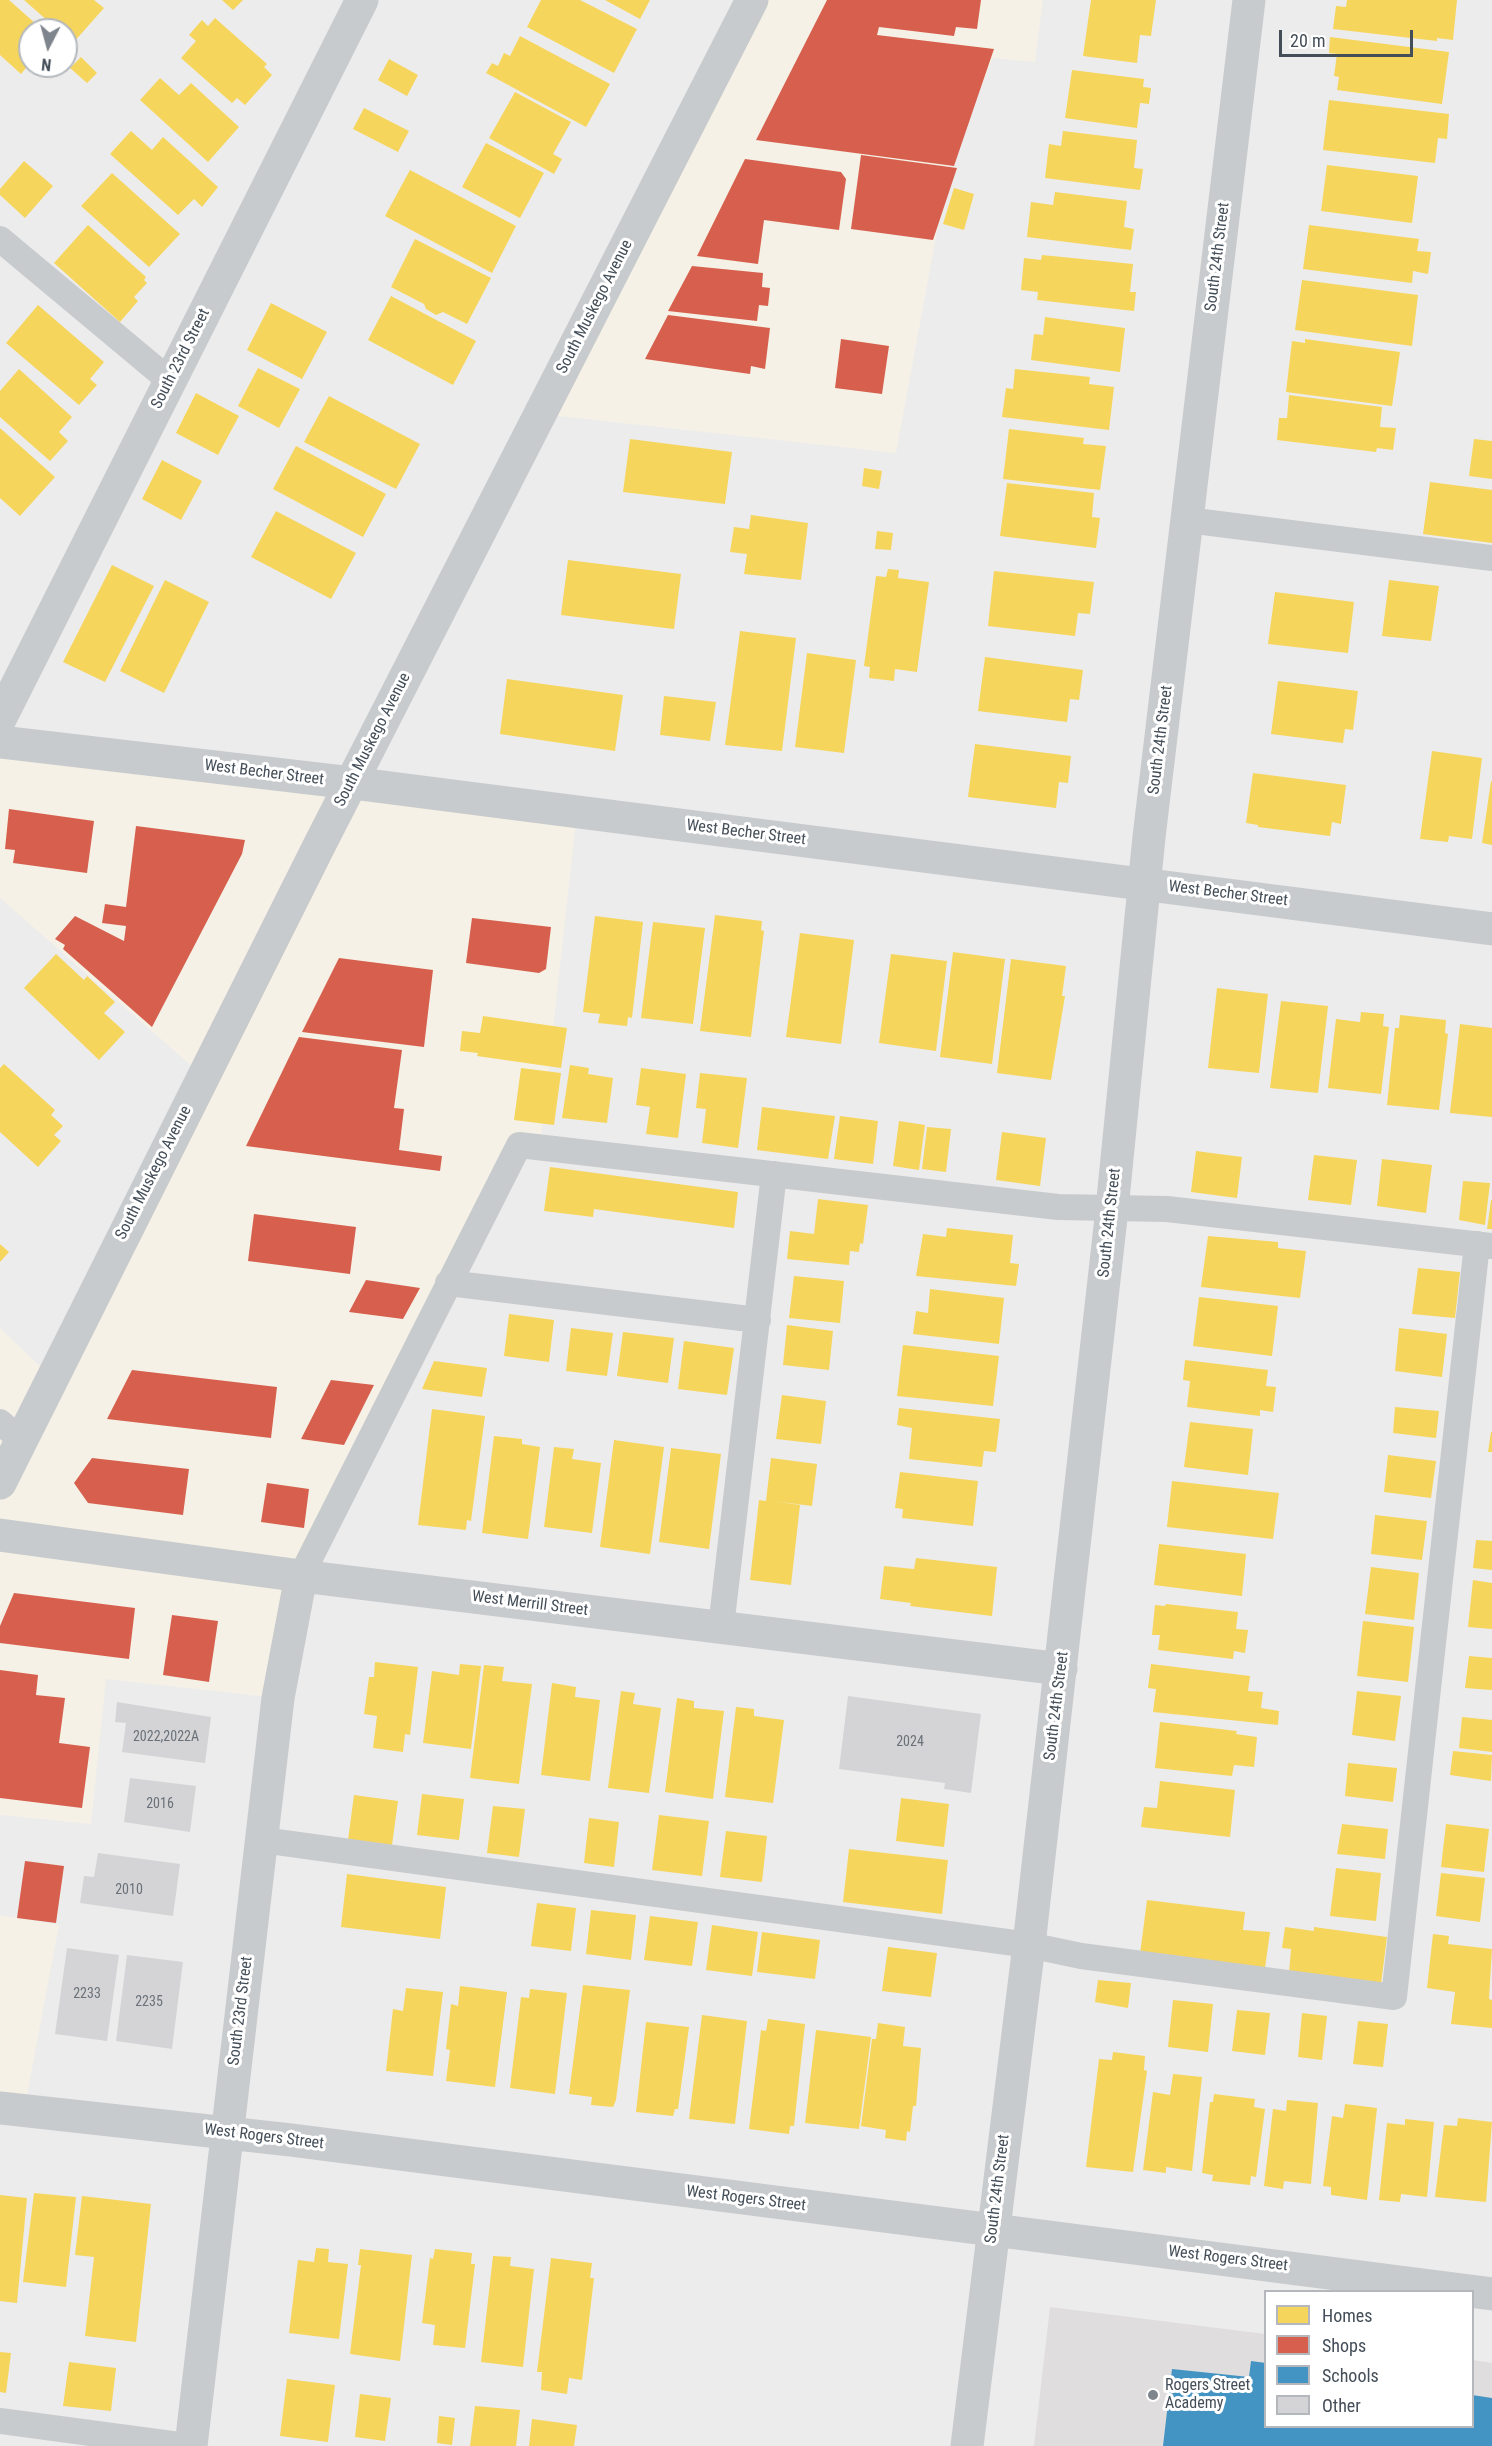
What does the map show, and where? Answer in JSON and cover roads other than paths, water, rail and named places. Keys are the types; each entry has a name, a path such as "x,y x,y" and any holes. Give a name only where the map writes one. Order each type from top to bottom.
{"street":[{"name":"South 23rd Street","path":"0,719 362,0"},
{"name":"South Muskego Avenue","path":"0,1483 10,1431 352,783 752,0"},
{"name":"South 24th Street","path":"968,2446 992,2230 1029,1945 1061,1669 1112,1209 1144,883 1249,0"},
{"name":"West Becher Street","path":"0,742 352,783 1492,929"},
{"name":"West Merrill Street","path":"0,1534 301,1576 1061,1669"},
{"name":"South 23rd Street","path":"189,2446 278,1698 301,1576"},
{"name":"West Rogers Street","path":"0,2108 227,2132 1461,2290"},
{"name":"West Rogers Street","path":"1474,2292 1492,2294"}],"lane":[{"path":"0,239 170,381"},
{"path":"1187,520 1492,558"},
{"path":"262,1840 1029,1945 1081,1956 1394,1997 1484,1245 1167,1209 1058,1207 519,1145 301,1576"},
{"path":"721,1627 774,1174"},
{"path":"448,1283 758,1320"},
{"path":"0,2421 189,2446"}],"place":[{"name":"Rogers Street Academy","path":"1153,2395"}]}
